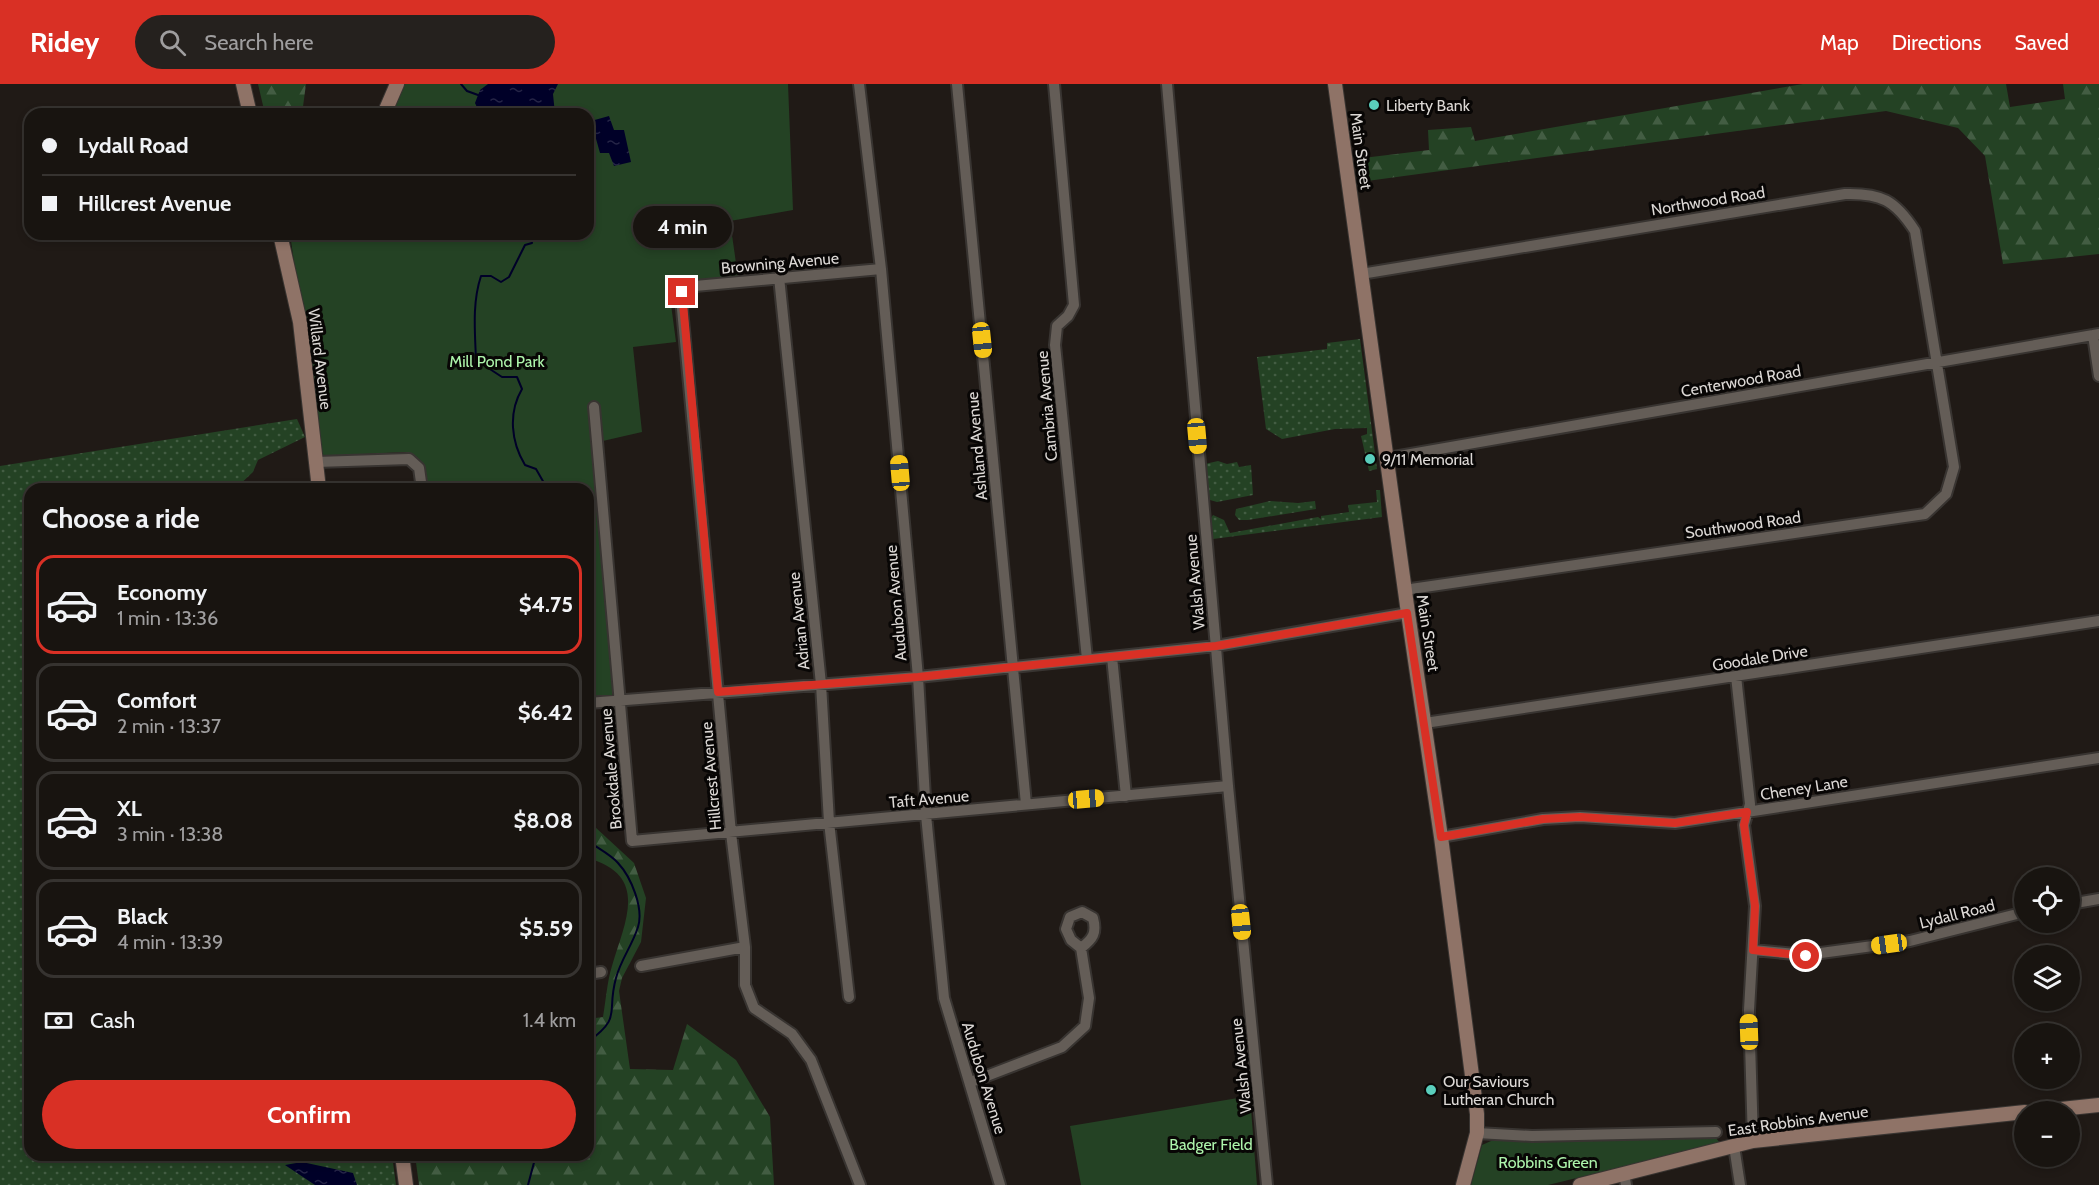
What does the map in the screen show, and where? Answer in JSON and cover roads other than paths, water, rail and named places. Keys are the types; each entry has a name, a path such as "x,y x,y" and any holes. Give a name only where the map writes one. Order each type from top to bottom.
{"main road":[{"path":"243,84 249,108"},
{"path":"387,108 397,84"},
{"name":"Main Street","path":"1335,84 1388,458 1407,613 1441,837 1477,1114 1477,1133 1463,1185"},
{"name":"Willard Avenue","path":"281,240 300,322 318,483"},
{"path":"2080,1107 2099,1105"},
{"name":"East Robbins Avenue","path":"1580,1185 1625,1179 1753,1141 2014,1113"},
{"path":"403,1161 406,1185"}],"street":[{"name":"Audubon Avenue","path":"859,84 881,269 918,677 926,815 945,998 1000,1185"},
{"name":"Ashland Avenue","path":"957,84 1026,804"},
{"name":"Cambria Avenue","path":"1054,84 1074,305 1068,316 1057,326 1055,345 1087,659"},
{"name":"Walsh Avenue","path":"1167,84 1228,786 1267,1185"},
{"name":"Northwood Road","path":"1361,274 1845,194 1870,193 1889,201 1905,215 1915,231 1938,362"},
{"name":"Browning Avenue","path":"682,292 695,286 881,269"},
{"name":"Adrian Avenue","path":"779,277 821,684 829,822 849,997"},
{"name":"Hillcrest Avenue","path":"682,292 731,834 745,947 745,985 753,1008 792,1034 811,1060 860,1185"},
{"path":"2096,335 2099,376"},
{"name":"Centerwood Road","path":"1388,458 2096,335"},
{"name":"Southwood Road","path":"1404,590 1925,514 1946,494 1954,467 1938,362"},
{"name":"Brookdale Avenue","path":"594,407 633,842"},
{"path":"316,462 402,458 415,462 419,468 421,483"},
{"path":"594,702 918,677 1216,646 1407,613"},
{"name":"Goodale Drive","path":"1425,723 2099,621"},
{"path":"1112,657 1126,796"},
{"path":"1736,676 1750,804 1744,825 1755,906 1749,1010 1753,1141"},
{"name":"Cheney Lane","path":"1441,837 1543,819 1580,817 1675,823 2099,758"},
{"name":"Taft Avenue","path":"633,842 1228,786"},
{"path":"2080,902 2099,899"},
{"name":"Lydall Road","path":"1753,950 1806,956 1910,941 2014,915"},
{"path":"641,966 745,947"},
{"path":"971,1082 1062,1047 1085,1026 1089,998 1081,948"},
{"path":"594,973 601,972"},
{"name":"East Robbins Avenue","path":"1477,1133 1666,1138 1716,1132"},
{"path":"1734,1146 1740,1185"}],"water":[{"path":"488,84 558,84 553,94 554,108 477,108 475,103 480,90"},
{"path":"609,116 614,130 624,130 631,162 614,166 609,153 600,153 594,132 594,120"},
{"path":"302,1162 353,1173 357,1185 315,1185 285,1165"}],"waterway":[{"path":"461,84 467,91 478,95"},
{"path":"532,240 532,243 525,245 509,277 501,282 491,276 481,276 475,307 476,360 502,377 517,377 522,389 513,418 514,437 525,465 536,469 544,483"},
{"path":"594,845 623,869 632,884 639,911 636,934 616,978 610,1020 594,1037"},
{"path":"528,1185 534,1161"}],"place":[{"name":"Liberty Bank","path":"1374,105"},
{"name":"9/11 Memorial","path":"1370,459"},
{"name":"Our Saviours Lutheran Church","path":"1431,1090"}],"park label":[{"name":"Mill Pond Park","path":"497,361"},
{"name":"Badger Field","path":"1211,1144"},
{"name":"Robbins Green","path":"1548,1162"}]}
